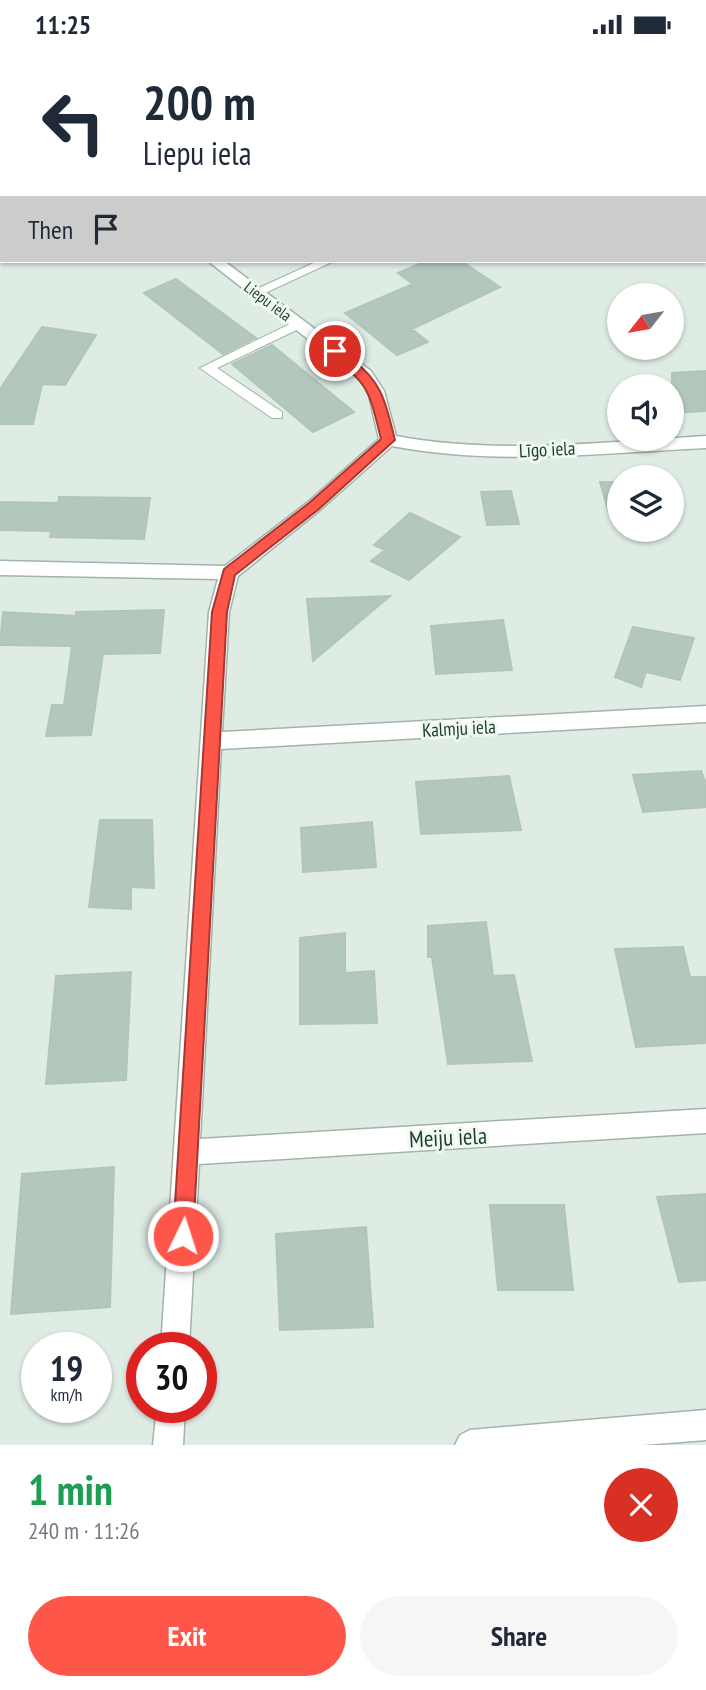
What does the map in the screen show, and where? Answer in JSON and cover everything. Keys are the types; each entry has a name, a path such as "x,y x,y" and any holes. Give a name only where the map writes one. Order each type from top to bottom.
{"street":[{"name":"Liepu iela","path":"218,263 365,376 376,391 388,440"},
{"name":"Līgo iela","path":"388,440 429,450 481,452 706,442"},
{"path":"176,1332 189,1152 219,612 229,573 314,506 388,440"},
{"path":"0,568 229,573"},
{"name":"Kalmju iela","path":"211,741 706,714"},
{"name":"Meiju iela","path":"189,1152 706,1121"},
{"path":"168,1445 170,1423"},
{"path":"470,1445 706,1425"}],"lane":[{"path":"256,292 323,263"},
{"path":"277,415 206,368 299,324"}],"building":[{"path":"421,263 464,263 500,287 412,329 428,342 397,355 345,313 413,284 398,273"},
{"path":"176,279 256,338 223,354 144,293"},
{"path":"42,327 96,335 65,385 42,384 33,424 0,424 0,389"},
{"path":"272,345 354,412 313,432 232,364"},
{"path":"706,371 706,411 684,412 684,374 672,373"},
{"path":"600,482 607,482 607,506"},
{"path":"511,491 519,524 487,525 481,492"},
{"path":"59,497 150,498 144,539 50,537 51,531 0,530 0,502 58,503"},
{"path":"410,513 460,537 409,580 371,561 385,550 374,545"},
{"path":"390,596 313,661 307,599"},
{"path":"164,610 160,653 103,654 91,735 46,736 52,705 64,705 72,646 0,645 3,612 76,616 76,612"},
{"path":"503,620 512,670 436,674 431,626"},
{"path":"633,627 694,638 680,680 646,672 641,687 615,677"},
{"path":"701,771 706,784 706,807 643,812 633,775"},
{"path":"509,776 521,830 421,834 416,782"},
{"path":"100,820 152,820 154,888 131,887 131,909 89,907"},
{"path":"372,822 376,867 303,872 301,828"},
{"path":"486,922 493,976 514,975 532,1061 448,1064 432,957 428,957 428,926"},
{"path":"345,933 345,973 374,971 377,1023 300,1024 300,938"},
{"path":"683,947 690,977 706,977 706,1043 636,1047 615,949"},
{"path":"131,972 126,1080 46,1084 56,976"},
{"path":"114,1167 110,1307 11,1314 22,1174"},
{"path":"706,1194 706,1280 679,1282 657,1197"},
{"path":"490,1205 564,1205 573,1290 498,1290"},
{"path":"366,1227 373,1327 280,1330 276,1234"}],"route":[{"path":"183,1236 219,612 229,573 314,506 388,440 376,391 365,376 335,351"}]}
